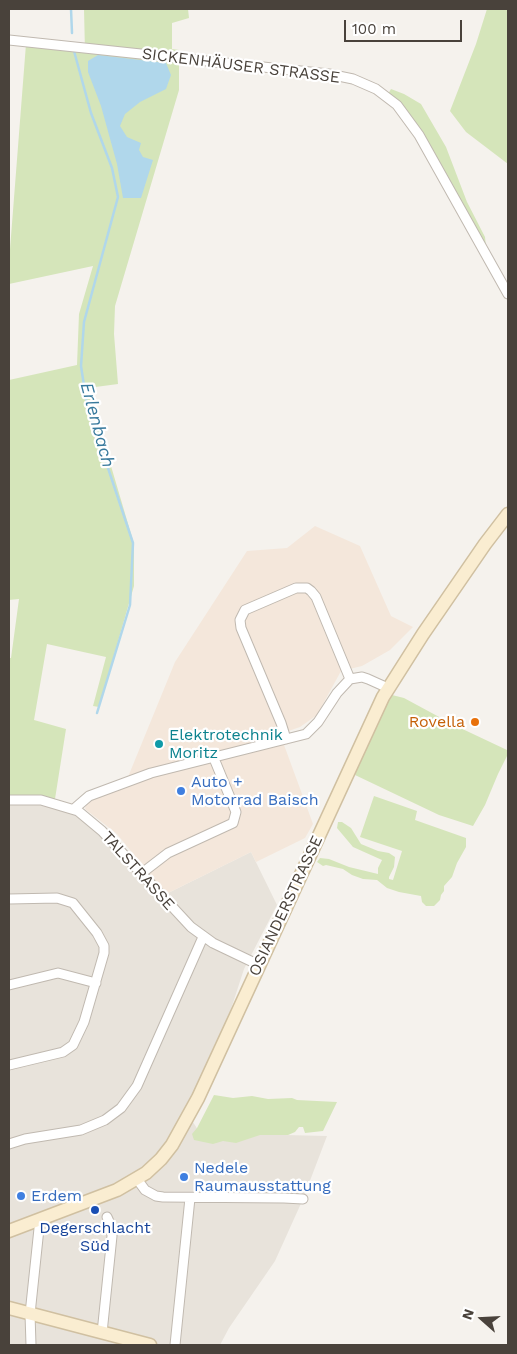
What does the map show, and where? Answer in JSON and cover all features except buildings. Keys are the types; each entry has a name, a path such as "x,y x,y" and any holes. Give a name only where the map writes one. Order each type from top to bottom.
{"street":[{"name":"SICKENHÄUSER STRASSE","path":"9,40 329,74 353,79 376,89 397,105 416,130 508,294"},
{"name":"OSIANDERSTRASSE","path":"9,1230 95,1200 117,1190 137,1180 161,1159 185,1123 362,740 388,688 454,588 508,514"},
{"path":"286,740 281,723 242,628 240,620 245,610 296,588 302,587 311,590 316,597 350,679"},
{"path":"74,809 85,798 151,773 306,734 324,715 342,686 350,679 368,679 388,688"},
{"path":"142,874 168,853 233,823 236,812 213,756"},
{"name":"TALSTRASSE","path":"9,800 41,800 74,809 96,824 179,916 203,937 259,965"},
{"path":"9,899 62,899 77,907 98,932 104,946 103,961 96,983 77,1038 69,1049 57,1054 9,1065"},
{"path":"9,1144 25,1138 81,1130 105,1120 121,1108 137,1086 203,937"},
{"path":"9,985 58,973 96,983"},
{"path":"137,1180 145,1190 156,1196 303,1199"},
{"path":"175,1345 190,1198"},
{"path":"102,1333 112,1236 111,1226 107,1217"},
{"path":"31,1345 30,1314 40,1219"},
{"path":"9,1308 147,1345"}],"shaded area":[{"path":"315,526 360,546 391,616 413,627 390,650 362,666 341,671 317,715 300,727 280,734 313,824 305,838 256,862 251,852 166,894 117,834 85,809 87,800 128,777 175,662 247,551 287,548"},
{"path":"9,800 74,809 98,830 161,901 166,894 251,852 277,905 244,969 231,1009 189,1116 200,1133 327,1136 303,1199 275,1261 229,1328 220,1345 9,1345"}],"green space":[{"path":"84,9 188,9 189,18 172,23 172,49 179,50 179,90 115,306 114,334 118,384 88,388 134,544 134,586 99,707 93,706 106,657 47,644 34,720 66,729 55,799 9,796 9,658 11,658 19,599 9,600 9,380 77,365 79,314 93,266 9,284 9,262 26,44 85,52"},
{"path":"487,9 508,9 508,164 466,132 450,111 476,44"},
{"path":"391,89 421,104 446,147 467,202 485,237 487,256 419,134 387,96"},
{"path":"392,695 404,698 454,725 507,750 508,754 485,805 473,826 439,815 355,775 370,736 388,698"},
{"path":"374,796 417,811 415,820 466,838 466,847 452,877 444,886 440,900 434,906 426,906 422,902 421,896 399,892 387,888 377,880 363,879 343,869 323,866 317,862 320,858 329,859 349,867 378,874 378,868 382,860 353,847 337,828 338,822 342,822 351,828 361,844 389,853 395,857 394,867 389,877 389,879 393,880 402,851 360,837"},
{"path":"214,1095 233,1098 252,1096 268,1099 292,1098 297,1100 337,1102 323,1131 305,1133 303,1127 299,1127 295,1132 288,1135 260,1135 236,1143 223,1141 213,1144 194,1140 192,1134"}],"water":[{"path":"98,55 166,63 171,75 166,89 140,102 125,114 120,126 127,137 141,143 139,150 143,157 153,160 141,198 123,198 117,164 101,106 88,72 88,61"}],"waterway":[{"name":"Erlenbach","path":"71,9 72,33"},
{"name":"Erlenbach","path":"74,51 91,113 112,168 118,197 84,322 81,366 87,405 133,543 130,605 97,713"}],"place":[{"name":"Rovella","path":"475,722"},
{"name":"Elektrotechnik Moritz","path":"159,744"},
{"name":"Auto + Motorrad Baisch","path":"181,791"},
{"name":"Nedele Raumausstattung","path":"184,1177"},
{"name":"Erdem","path":"21,1196"},
{"name":"Degerschlacht Süd","path":"95,1210"}]}
